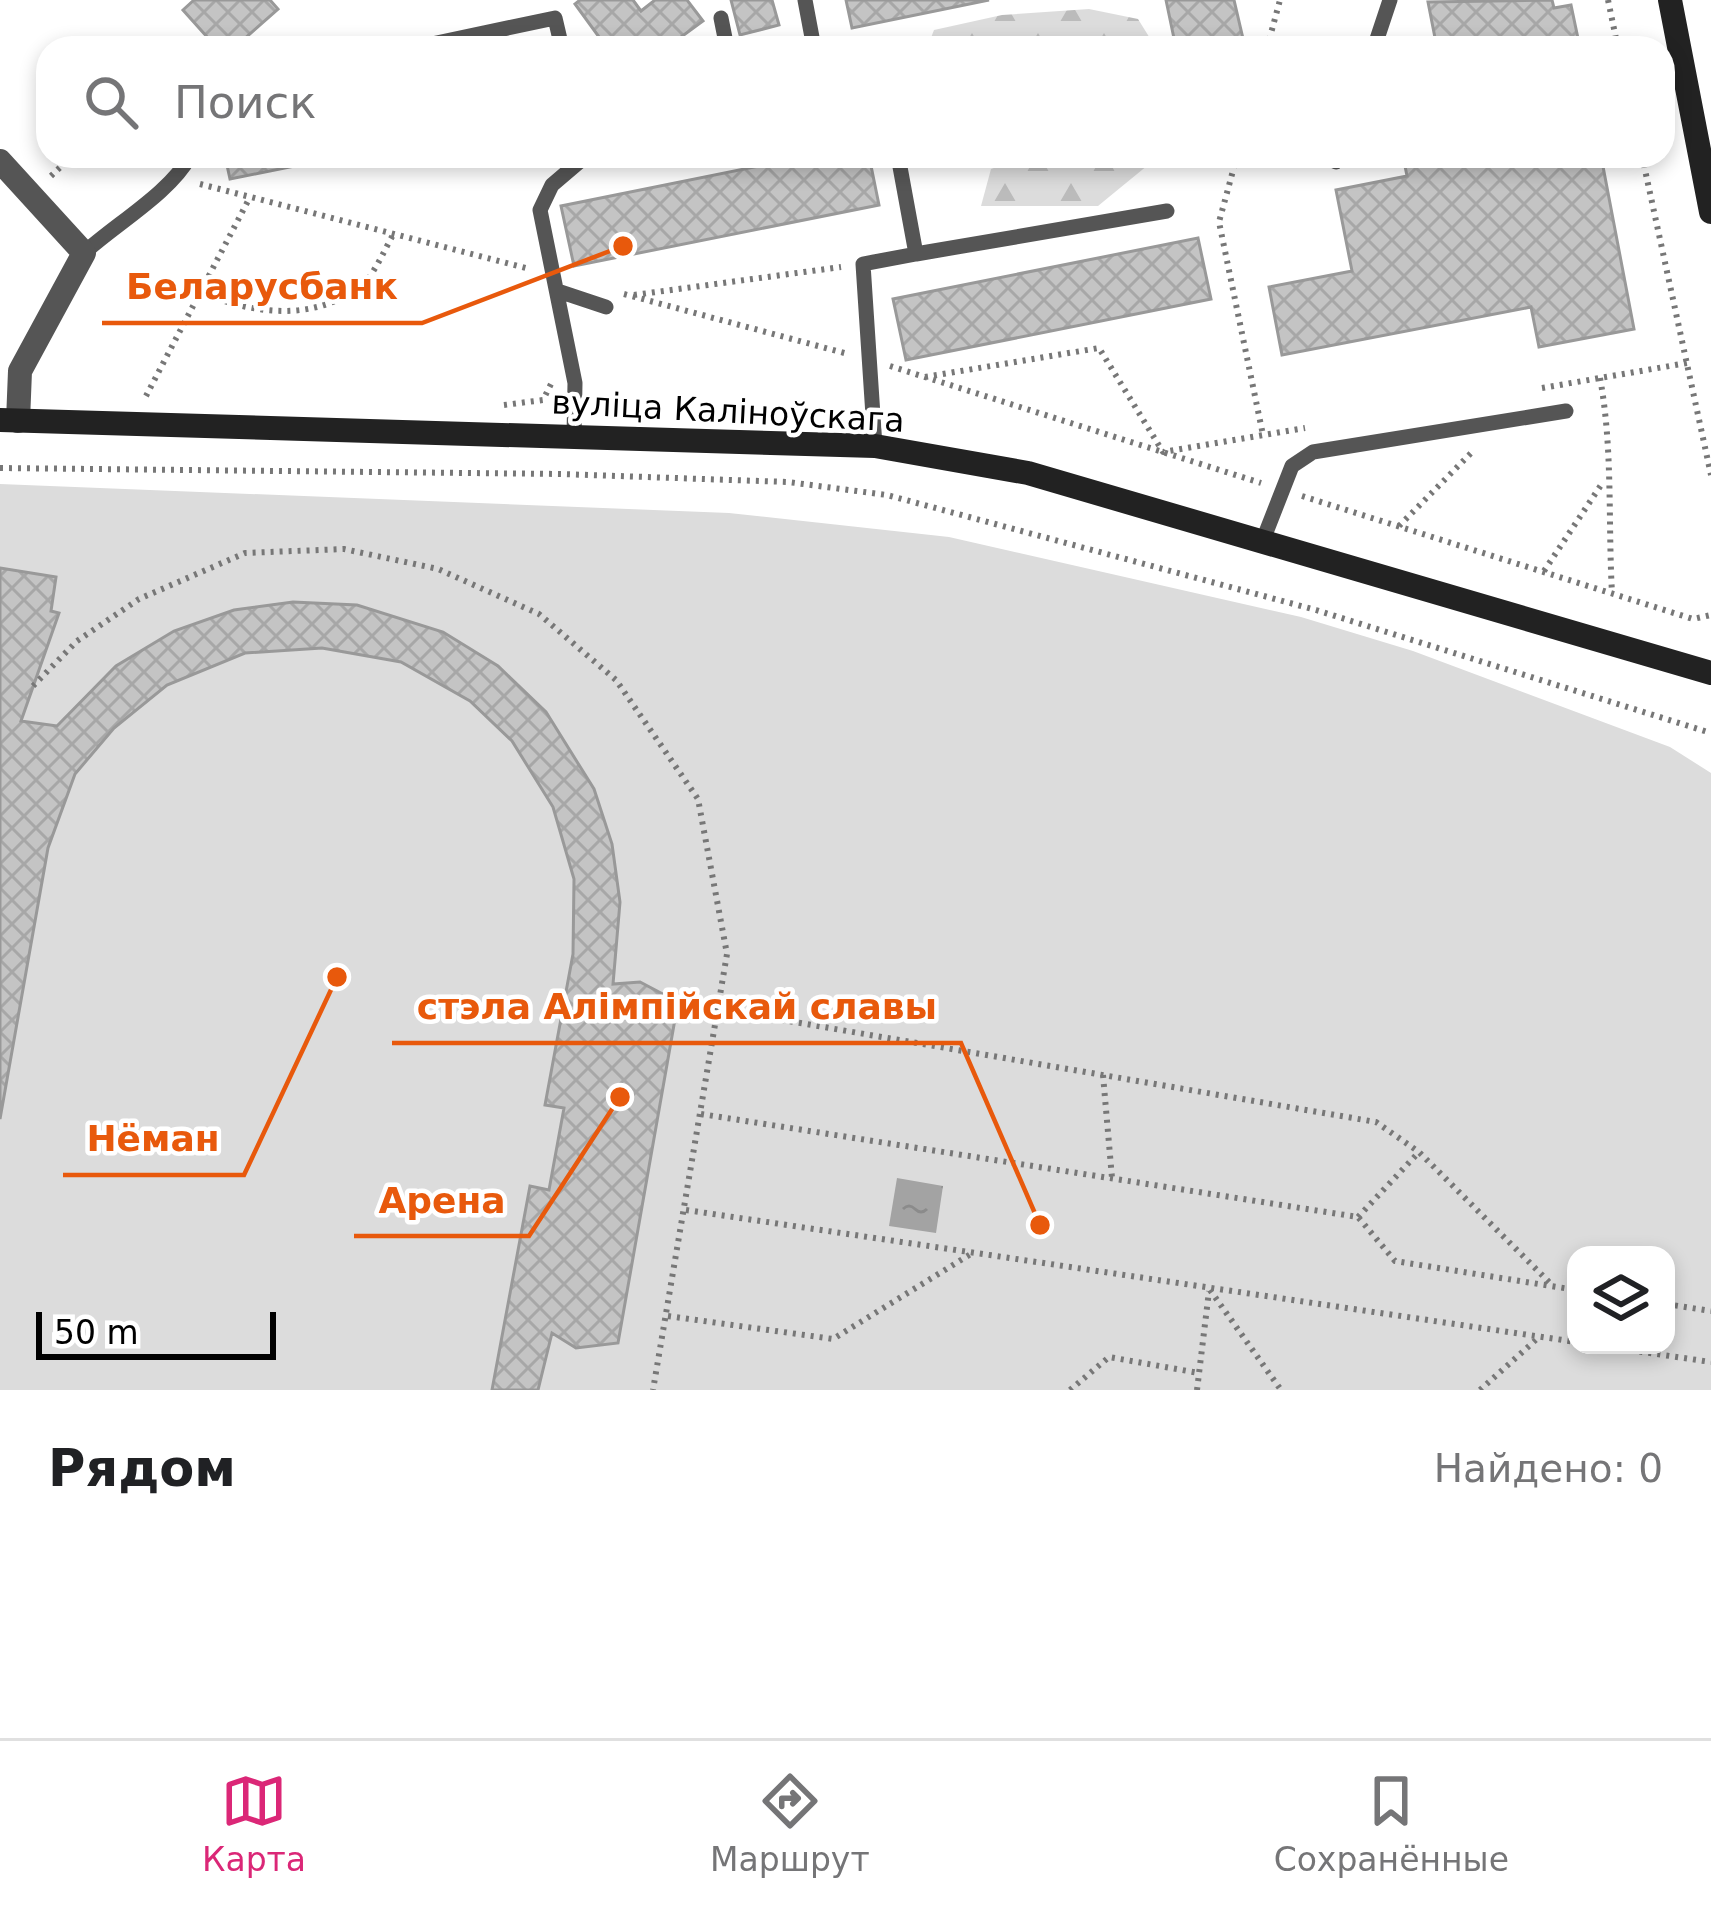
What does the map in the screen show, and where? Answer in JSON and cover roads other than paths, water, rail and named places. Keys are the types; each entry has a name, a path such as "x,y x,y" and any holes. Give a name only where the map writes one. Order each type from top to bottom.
{"main road":[{"path":"1670,0 1711,212"},
{"name":"вуліца Каліноўскага","path":"9,421 875,446 1028,473 1711,673"}],"street":[{"path":"0,161 84,253 20,371 9,421"}],"lane":[{"path":"550,0 559,36"},
{"path":"805,0 812,36"},
{"path":"1378,36 1390,0"},
{"path":"470,36 555,18"},
{"path":"721,19 725,36"},
{"path":"84,253 129,212 178,179 184,168"},
{"path":"571,168 552,184 541,210 574,383 574,436"},
{"path":"900,168 916,254"},
{"path":"875,446 862,264 1167,211"},
{"path":"558,291 609,299"},
{"path":"1263,540 1292,466 1313,452 1566,411"}],"water":[{"path":"897,1178 943,1186 936,1233 889,1226"}],"place":[{"name":"Беларусбанк","path":"623,246"},
{"name":"Нёман","path":"337,977"},
{"name":"Арена","path":"620,1097"},
{"name":"стэла Алімпійскай славы","path":"1040,1225"}]}
